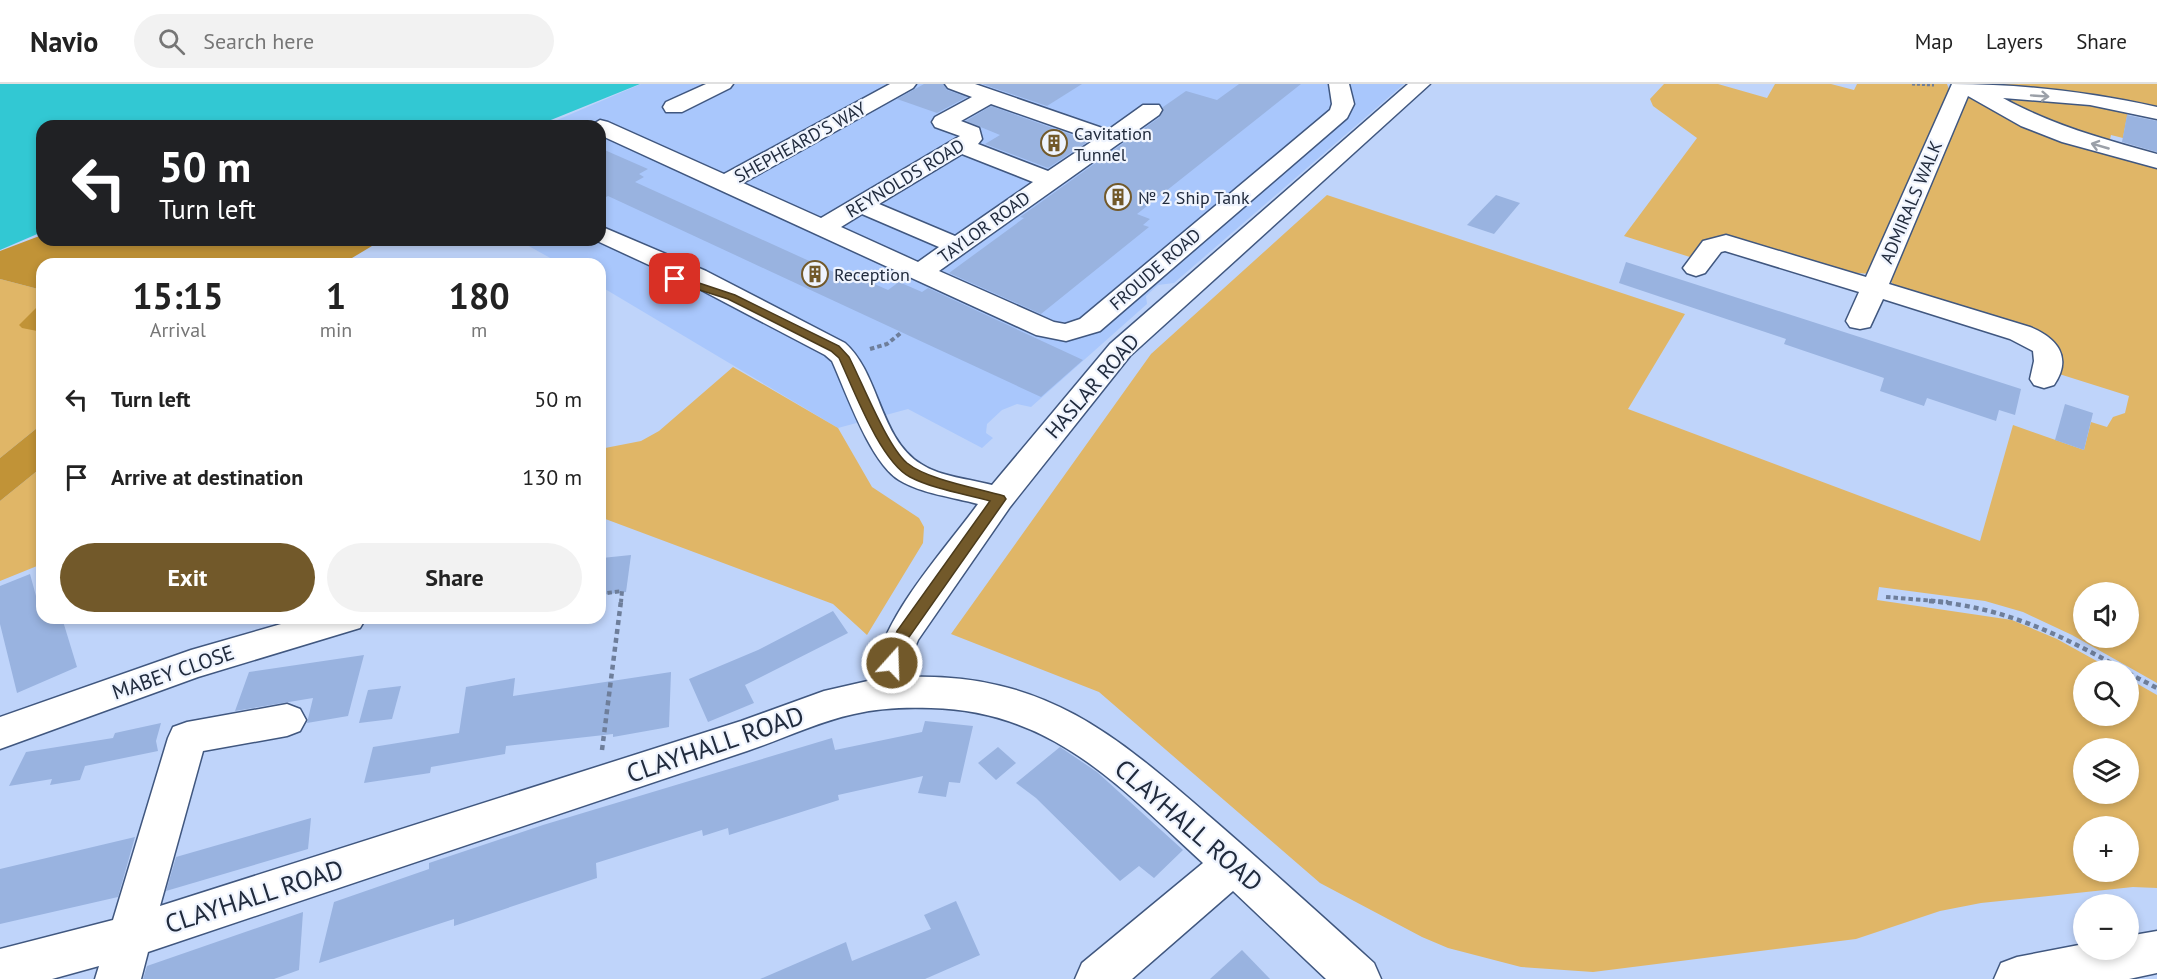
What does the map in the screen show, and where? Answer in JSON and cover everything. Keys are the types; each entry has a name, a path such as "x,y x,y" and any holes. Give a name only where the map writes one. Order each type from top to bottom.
{"street":[{"path":"674,107 723,84"},
{"name":"SHEPHEARD'S WAY","path":"725,183 906,84"},
{"path":"955,84 1110,138"},
{"name":"FROUDE ROAD","path":"606,130 1050,331 1066,333 1087,328 1339,114 1343,106 1339,84"},
{"name":"HASLAR ROAD","path":"888,694 894,655 902,635 999,499 1109,361 1128,341 1420,84"},
{"path":"1962,84 1998,93 2090,99 2157,113"},
{"path":"1962,84 2030,121 2070,137 2157,161"},
{"name":"ADMIRALS WALK","path":"1860,321 1962,84"},
{"name":"REYNOLDS ROAD","path":"823,227 971,139 973,135 935,120 988,97"},
{"name":"TAYLOR ROAD","path":"919,273 1048,180 1151,110"},
{"name":"TAYLOR ROAD","path":"960,145 1048,180"},
{"path":"859,204 958,246"},
{"path":"609,237 670,277 731,297 842,354 890,450 908,471 999,499"},
{"path":"1696,268 1712,246 1726,243 2033,339 2046,348 2049,354 2044,380"},
{"name":"MABEY CLOSE","path":"0,733 294,625"},
{"name":"CLAYHALL ROAD","path":"0,971 130,937 824,707 853,699 920,692 969,696 1016,707 1057,722 1103,751 1235,863 1358,979"},
{"path":"118,979 187,738 287,720"},
{"path":"1098,979 1235,863"},
{"path":"2017,979 2157,952"}],"path":[{"path":"887,344 902,332"},
{"path":"598,783 622,591 606,593"},
{"path":"1886,597 1979,607 2011,615 2067,637 2107,660"},
{"path":"2139,679 2157,688"}],"shaded area":[{"path":"0,84 640,84 551,120 36,120 36,235 0,250"},
{"path":"641,84 1404,84 1174,283 1158,285 1146,296 1147,304 1031,407 1017,404 1002,410 987,424 986,433 993,438 982,448 908,409 838,428 606,290 606,258 550,258 529,246 606,246 606,120 557,120"},
{"path":"1664,84 1718,84 1767,98 1775,84 1831,84 1854,90 1857,84 1947,84 1950,92 1871,274 1845,272 1722,238 1703,241 1693,258 1624,236 1697,138 1653,106 1650,99"},
{"path":"1999,84 2157,84 2157,108 2100,96 2004,87"},
{"path":"1970,95 2157,163 2157,683 2139,673 2139,660 2116,660 2095,648 2139,648 2139,582 2073,582 2073,636 2023,612 1985,601 1879,587 1877,600 2012,620 2057,639 2095,660 2073,660 2073,726 2139,726 2139,685 2157,695 2157,888 2133,887 1981,903 1940,911 1856,939 1593,972 1521,967 1448,948 1422,937 1320,883 1099,692 951,634 1151,354 1327,195 1685,314 1628,409 1980,541 2013,425 2084,450 2091,422 2107,427 2113,417 2125,413 2129,396 2056,373 2059,357 1898,288 1891,282 1963,97"},
{"path":"1996,97 2091,104 2128,111 2123,138 2111,135 2109,144 2087,139"},
{"path":"36,237 36,246 372,246 352,258 36,258 36,288 0,279 0,251"},
{"path":"0,279 36,288 36,429 0,458"},
{"path":"36,308 36,331 22,328 19,325"},
{"path":"733,367 838,428 872,487 919,518 924,527 923,543 867,635 833,604 606,519 606,448 641,441 659,431"},
{"path":"36,429 36,472 0,501 0,458"},
{"path":"36,472 36,566 0,581 0,501"}],"building":[{"path":"924,84 943,84 947,90 967,97 937,113 897,99"},
{"path":"982,84 1082,84 1047,106"},
{"name":"№ 2 Ship Tank","path":"1239,84 1301,84 1137,214 1150,219 1143,225 1149,227 1041,314 949,273 1024,218 1020,217 1160,117 1163,107 1186,91 1217,100"},
{"name":"Cavitation Tunnel","path":"991,106 1089,141 1048,168 985,144 1000,135 966,121"},
{"path":"2127,115 2157,121 2157,152 2122,142"},
{"name":"Reception","path":"606,151 648,169 639,174 644,177 635,182 838,274 843,270 888,290 899,282 922,292 928,288 1083,360 1041,397 606,197"},
{"path":"1496,195 1520,203 1494,234 1467,225"},
{"path":"1626,262 2021,389 2015,415 1999,410 1996,421 1927,398 1924,406 1880,391 1884,378 1784,344 1786,339 1619,283"},
{"path":"2065,404 2093,413 2084,450 2055,440"},
{"path":"631,555 626,592 606,594 606,558"},
{"path":"30,574 36,596 36,624 64,624 77,667 17,693 0,624 0,586"},
{"path":"833,611 848,633 745,685 754,703 708,722 689,679 758,650"},
{"path":"364,655 348,716 307,723 313,698 235,711 249,672"},
{"path":"671,672 669,727 613,737 613,734 506,746 505,754 431,767 430,773 364,783 373,747 459,733 466,687 515,678 513,696"},
{"path":"401,686 392,719 359,723 368,690"},
{"path":"925,721 973,726 960,783 949,782 946,797 918,793 923,776 838,795 839,800 729,835 728,828 703,836 702,830 596,863 597,878 454,926 454,919 319,963 334,902 429,869 429,863 543,825 832,738 835,750 922,732"},
{"path":"161,723 156,741 158,751 85,766 80,780 50,785 52,779 9,786 26,752 113,738 115,733"},
{"path":"998,747 1016,763 996,780 978,763"},
{"path":"1060,747 1097,772 1183,850 1154,878 1139,866 1120,881 1036,798 1016,783"},
{"path":"311,818 308,849 166,891 176,857"},
{"path":"135,837 118,897 0,924 0,869"},
{"path":"956,901 980,955 925,979 760,979 846,942 852,961 931,929 924,915"},
{"path":"303,912 299,970 274,979 143,979 147,966"},
{"path":"1242,950 1270,979 1210,979"}],"place":[{"name":"Cavitation Tunnel","path":"1054,143"},
{"name":"№ 2 Ship Tank","path":"1118,197"},
{"name":"Reception","path":"815,274"}],"route":[{"path":"675,279 731,297 835,349 844,357 890,450 902,466 916,475 999,499 902,635 892,663"}]}
